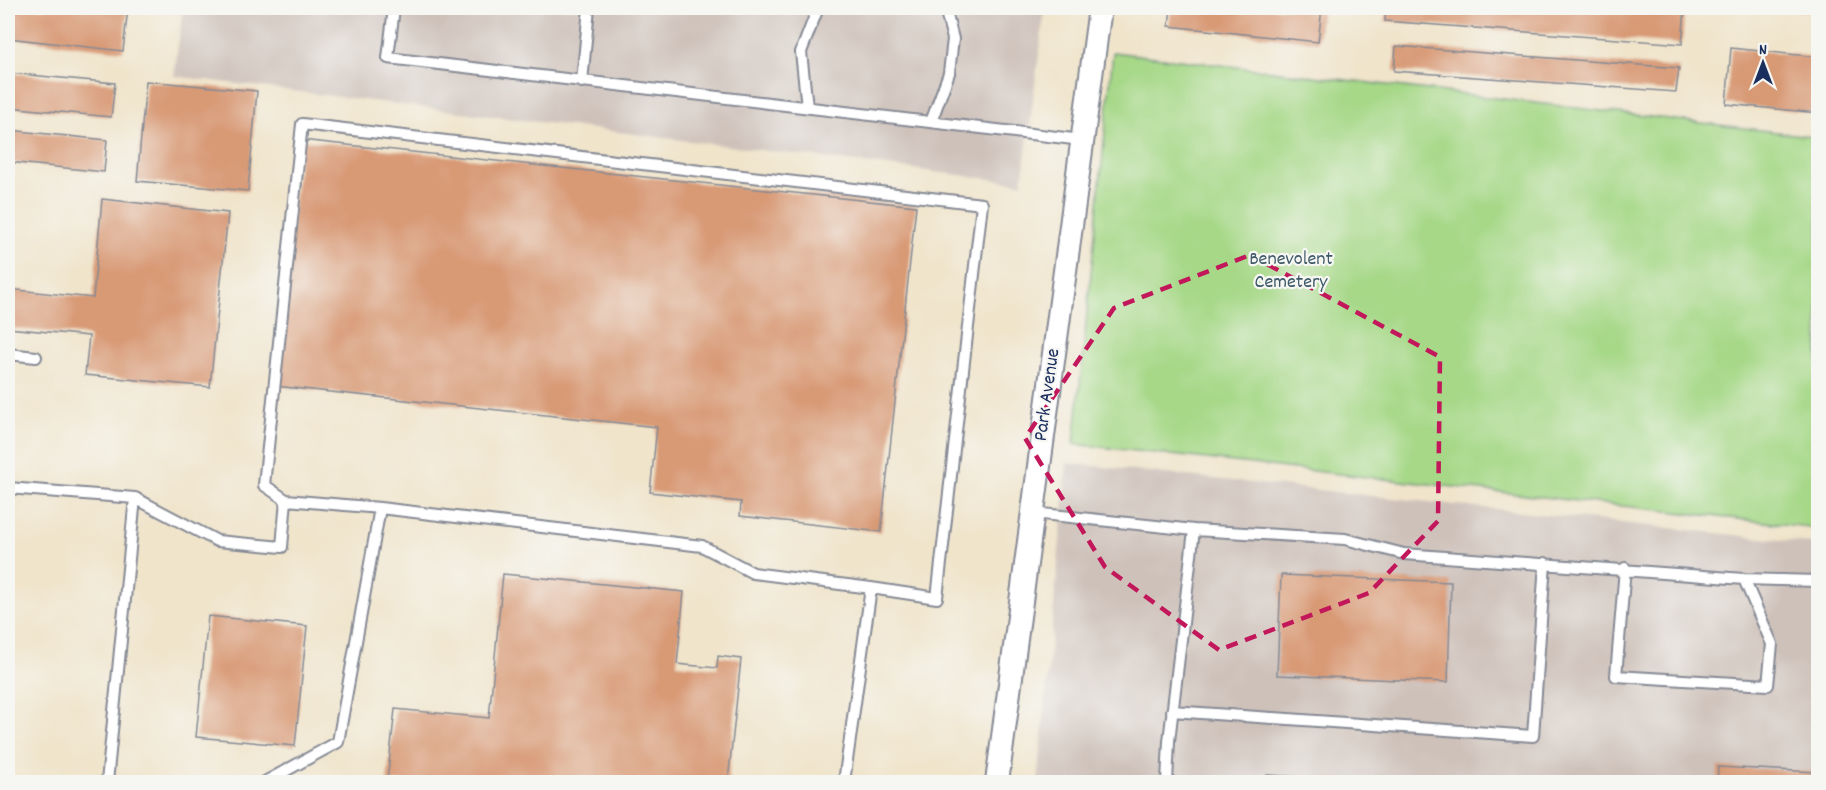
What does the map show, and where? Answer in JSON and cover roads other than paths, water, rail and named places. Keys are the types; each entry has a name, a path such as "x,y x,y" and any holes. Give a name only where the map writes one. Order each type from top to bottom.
{"street":[{"name":"Park Avenue","path":"997,783 1100,8"}],"lane":[{"path":"394,8 388,58 1082,140"},
{"path":"582,82 589,8"},
{"path":"807,107 801,52 818,8"},
{"path":"931,122 949,73 953,39 945,8"},
{"path":"302,124 982,204 938,598 753,573 702,546 380,508 286,500 264,485 302,124"},
{"path":"8,354 36,357"},
{"path":"8,488 135,498 217,541 282,547 286,500"},
{"path":"107,783 135,498"},
{"path":"265,783 338,742 380,508"},
{"path":"1033,513 1194,530 1346,539 1404,554 1625,568 1744,579 1818,581"},
{"path":"1167,783 1172,711 1194,530"},
{"path":"1172,711 1533,736 1545,563"},
{"path":"1625,568 1616,676 1768,685 1772,644 1744,579"},
{"path":"844,783 872,588"}],"park label":[{"name":"Benevolent Cemetery","path":"1291,272"}]}
